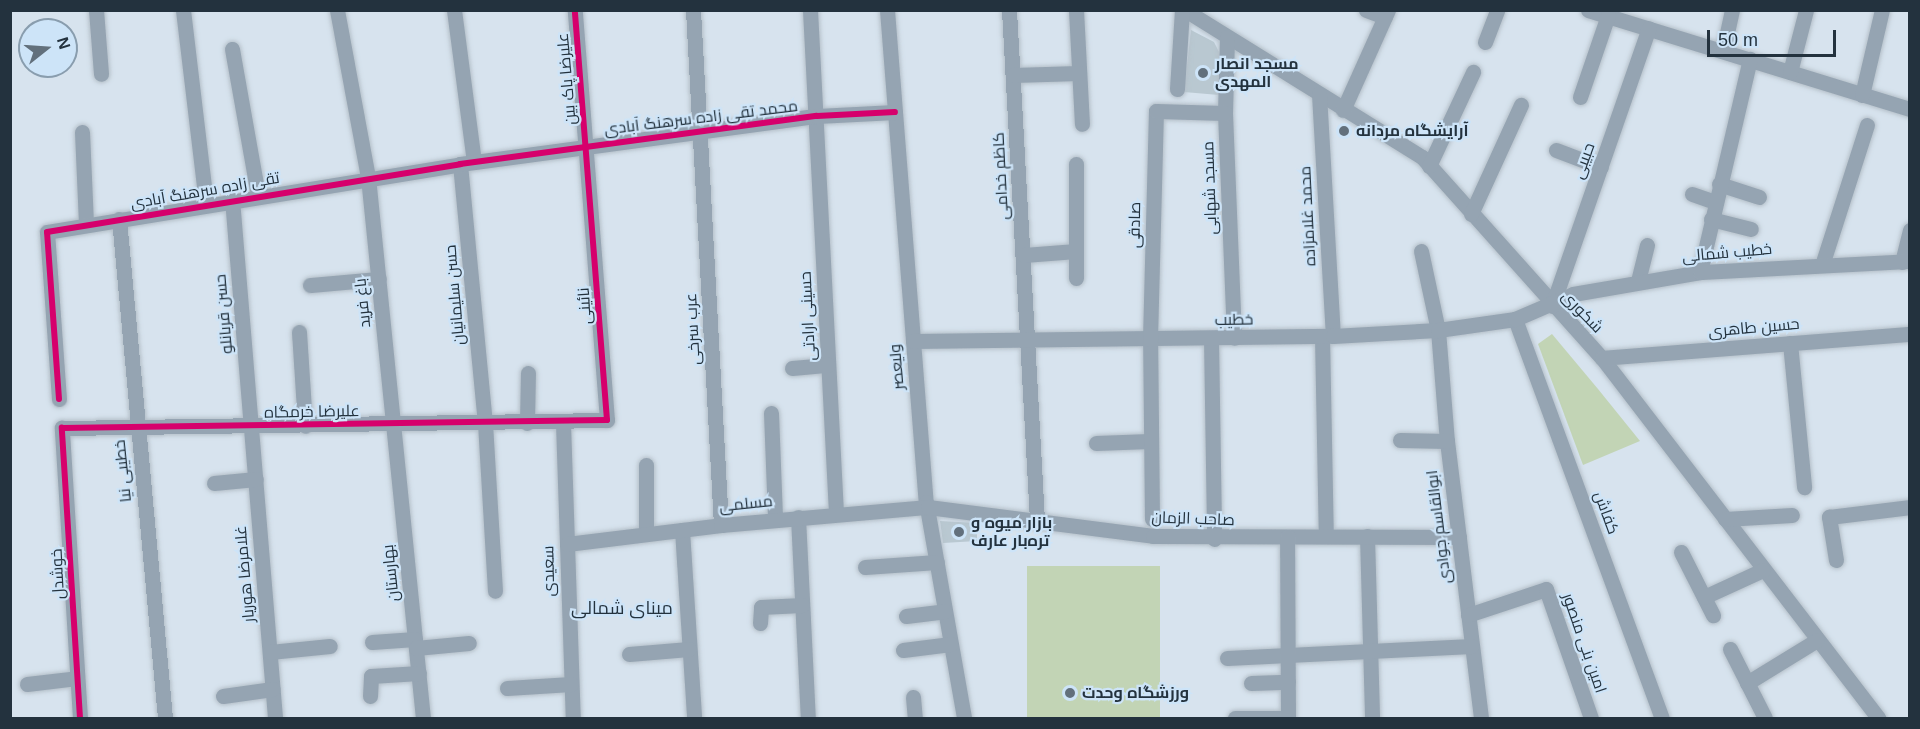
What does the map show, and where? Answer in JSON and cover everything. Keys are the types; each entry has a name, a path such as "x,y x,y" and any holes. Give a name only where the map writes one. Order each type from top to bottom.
{"street":[{"path":"96,10 100,74"},
{"path":"183,10 206,204"},
{"name":"باغ فرید","path":"337,10 368,177 394,424"},
{"name":"حسن سلیمانیان","path":"454,10 467,163 495,591"},
{"name":"علیرضا پاک بین","path":"575,10 586,146"},
{"name":"عرب سرخی","path":"693,10 721,525"},
{"name":"حسینی ارادتی","path":"810,10 836,513"},
{"name":"ولیعصر","path":"887,10 928,507 964,718"},
{"name":"کاظم خدامی","path":"1009,10 1029,340 1037,520"},
{"path":"1076,10 1082,124"},
{"path":"1177,89 1184,10"},
{"name":"شکوری","path":"1184,10 1343,110 1412,148 1552,306 1602,358 1878,718"},
{"path":"1343,110 1386,14 1366,10"},
{"path":"1485,42 1497,10"},
{"path":"1588,10 1619,15 1649,28 1910,109"},
{"path":"1723,51 1732,10"},
{"path":"1790,72 1806,10"},
{"path":"1862,95 1882,10"},
{"path":"1580,97 1619,15"},
{"name":"حبیبی","path":"1552,306 1649,28"},
{"name":"مسجد شهابی","path":"1227,37 1226,113 1234,338"},
{"path":"232,49 258,195"},
{"path":"1700,272 1750,59"},
{"path":"1429,166 1473,72"},
{"path":"1013,75 1079,73"},
{"name":"محمد غلامزاده","path":"1319,94 1328,336 1326,536"},
{"path":"1471,214 1521,105"},
{"name":"صادقی","path":"1152,519 1150,339 1156,111 1226,113"},
{"name":"محمد تقی زاده سرهنگ آبادی","path":"368,177 586,146 817,117 895,112"},
{"path":"1822,265 1867,125"},
{"path":"82,132 86,225"},
{"name":"نائینی","path":"563,423 607,420 586,146"},
{"path":"1556,150 1601,167"},
{"path":"1076,164 1076,278"},
{"name":"تقی زاده سرهنگ آبادی","path":"59,399 47,232 368,177"},
{"path":"1719,184 1759,197"},
{"path":"1692,194 1715,202"},
{"name":"حسن قربانلو","path":"232,199 251,426"},
{"name":"خطیبی نیا","path":"119,219 165,718"},
{"path":"1711,219 1751,229"},
{"path":"1906,261 1910,230"},
{"path":"1638,281 1647,245"},
{"path":"1024,255 1076,251"},
{"name":"ابوالقاسم جوادی","path":"1421,251 1438,330 1447,441 1481,718"},
{"name":"خطیب شمالی","path":"1552,306 1573,294 1700,272 1906,261"},
{"path":"310,285 379,279"},
{"name":"خطیب","path":"913,341 1234,338 1438,330 1515,319 1552,306"},
{"name":"کفاش","path":"1515,319 1662,718"},
{"path":"299,332 305,426"},
{"path":"1909,334 1910,343"},
{"name":"حسین طاهری","path":"1602,358 1909,334"},
{"path":"1210,338 1214,539"},
{"path":"1790,343 1804,487"},
{"path":"792,368 828,364"},
{"path":"527,423 528,373"},
{"path":"771,413 775,519"},
{"name":"علیرضا خرمگاه","path":"62,428 563,423"},
{"name":"سعیدی","path":"563,423 573,718"},
{"name":"بهارستان","path":"394,424 423,718"},
{"name":"غلامرضا هوریار","path":"251,426 275,718"},
{"name":"خوشدل","path":"62,428 80,718"},
{"path":"1400,440 1447,441"},
{"path":"1096,443 1150,441"},
{"path":"646,465 646,534"},
{"path":"214,483 256,479"},
{"name":"مسلمی","path":"567,544 775,519 928,507"},
{"name":"صاحب الزمان","path":"928,507 1153,537 1214,539 1326,536 1459,537"},
{"path":"1836,560 1829,517 1910,507"},
{"path":"1725,519 1792,515"},
{"path":"798,517 808,718"},
{"path":"682,530 694,718"},
{"path":"1367,536 1372,718"},
{"path":"1235,718 1288,718 1287,537"},
{"path":"1681,552 1713,615"},
{"path":"865,567 937,562"},
{"path":"1704,597 1763,570"},
{"name":"امین بنی منصور","path":"1468,615 1546,589 1590,718"},
{"path":"760,622 761,607 802,604"},
{"path":"906,615 945,611"},
{"path":"1747,683 1817,640"},
{"path":"372,642 469,644"},
{"path":"903,650 951,644"},
{"path":"270,652 330,646"},
{"path":"1227,658 1370,653 1472,646"},
{"path":"629,654 689,649"},
{"path":"1730,650 1765,718"},
{"path":"370,696 371,676 418,673"},
{"path":"27,684 77,678"},
{"path":"1251,683 1288,682"},
{"path":"507,688 572,684"},
{"path":"223,696 273,688"},
{"path":"913,697 915,718"}],"green space":[{"path":"1552,334 1640,441 1583,465 1538,344"},
{"path":"1027,566 1160,566 1160,718 1027,718"}],"building":[{"name":"مسجد انصار المهدی","path":"1191,30 1214,42 1220,54 1219,95 1184,92"},
{"name":"بازار میوه و تره‌بار عارف","path":"940,521 977,523 977,541 943,543"}],"cycle path":[{"path":"80,718 62,428 607,420 575,10"},
{"path":"59,399 47,232 460,164 817,116 895,112"}],"place":[{"name":"مسجد انصار المهدی","path":"1203,73"},
{"name":"آرایشگاه مردانه","path":"1344,131"},
{"name":"بازار میوه و تره‌بار عارف","path":"959,532"},
{"name":"ورزشگاه وحدت","path":"1070,693"}],"district":[{"name":"مینای شمالی","path":"622,608"}]}
